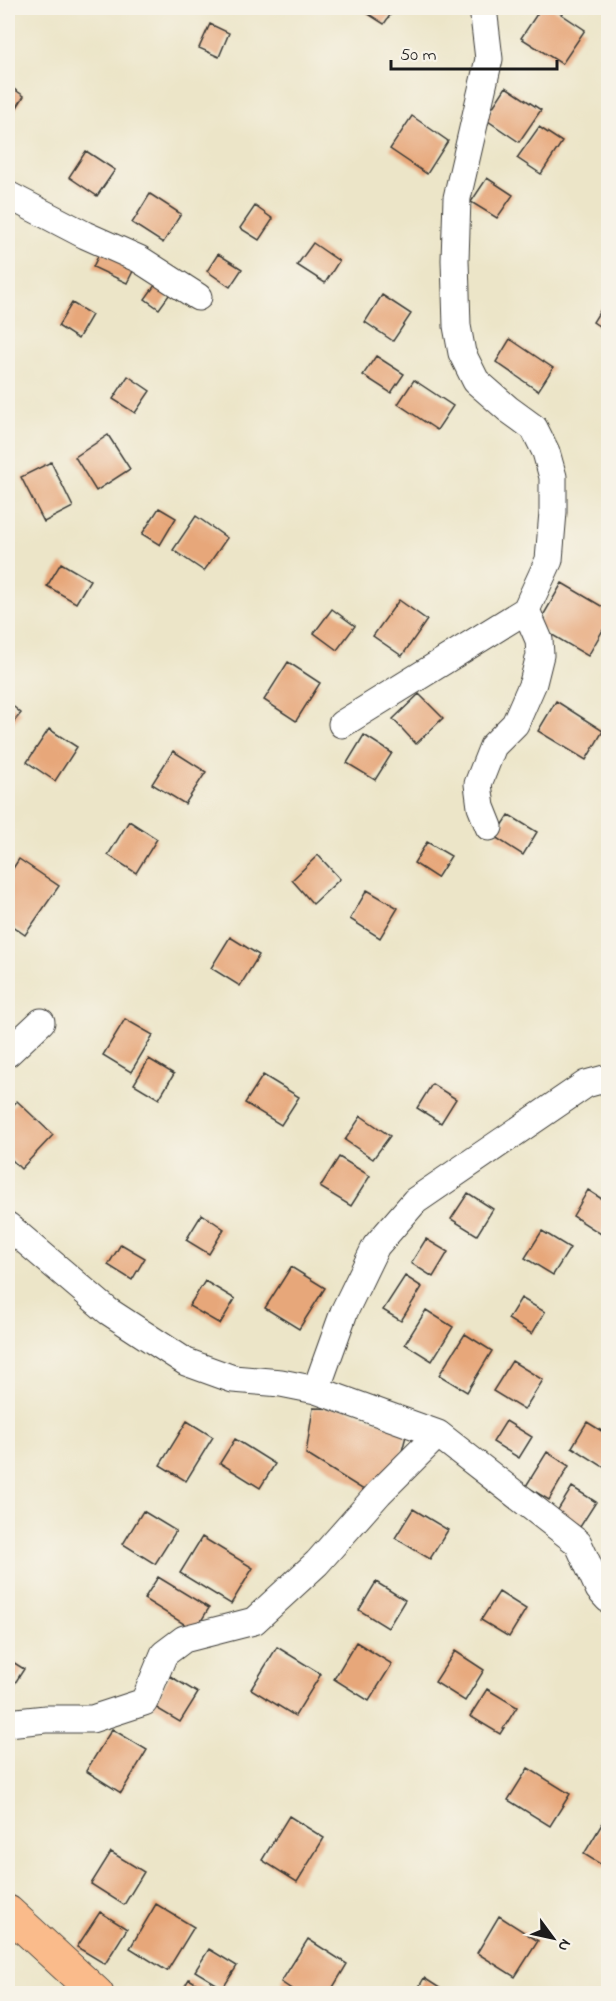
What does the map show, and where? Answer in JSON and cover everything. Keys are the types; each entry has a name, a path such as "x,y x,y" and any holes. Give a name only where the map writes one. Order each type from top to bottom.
{"highway":[{"path":"8,1912 96,1994"}],"street":[{"path":"342,724 526,610 549,560 553,477 546,452 534,428 476,381 462,353 457,326 455,260 457,198 489,59 483,8"},
{"path":"8,195 85,235 139,259 198,297"},
{"path":"489,827 481,807 478,783 493,746 514,724 533,683 540,655 539,640 526,610"},
{"path":"8,1053 41,1022"},
{"path":"316,1390 344,1312 376,1246 415,1201 586,1084 609,1078"},
{"path":"8,1226 108,1311 186,1362 233,1379 281,1383 316,1390 438,1434 578,1543 599,1589 609,1599"},
{"path":"8,1723 46,1719 92,1719 144,1702 165,1654 184,1640 254,1621 317,1563 379,1492 438,1434"}],"building":[{"path":"359,8 395,8 384,24"},
{"path":"541,8 552,8 585,30 562,64 521,38"},
{"path":"210,24 229,33 219,57 199,48"},
{"path":"8,85 24,96 8,122"},
{"path":"506,87 541,110 519,142 485,119"},
{"path":"412,116 448,141 427,174 390,149"},
{"path":"539,127 562,142 541,174 517,158"},
{"path":"86,151 115,170 97,196 69,177"},
{"path":"487,178 513,195 497,218 471,202"},
{"path":"150,194 181,214 163,243 132,223"},
{"path":"255,206 273,219 259,240 240,228"},
{"path":"313,243 339,261 325,283 297,265"},
{"path":"101,250 135,267 127,283 93,267"},
{"path":"218,254 242,269 230,287 207,271"},
{"path":"158,281 172,291 159,309 145,299"},
{"path":"382,295 411,314 393,341 365,322"},
{"path":"608,298 608,332 593,322"},
{"path":"72,303 92,315 78,339 58,326"},
{"path":"510,339 553,368 538,391 496,362"},
{"path":"376,356 404,374 391,393 363,375"},
{"path":"128,376 150,391 135,413 113,399"},
{"path":"414,380 453,406 437,430 398,404"},
{"path":"108,435 130,469 96,491 75,457"},
{"path":"51,462 73,507 44,522 21,477"},
{"path":"159,508 176,518 160,545 142,534"},
{"path":"196,516 227,538 204,571 173,550"},
{"path":"61,563 90,580 76,603 47,586"},
{"path":"562,583 608,610 608,621 588,656 537,626"},
{"path":"399,600 427,620 402,656 373,636"},
{"path":"332,609 355,626 337,650 314,633"},
{"path":"288,662 320,683 296,721 264,700"},
{"path":"419,694 443,718 416,744 393,719"},
{"path":"556,701 603,731 586,760 538,731"},
{"path":"8,702 21,713 8,729"},
{"path":"49,729 77,747 55,781 27,762"},
{"path":"364,735 392,753 375,780 347,763"},
{"path":"173,751 206,772 185,804 152,784"},
{"path":"509,815 537,832 523,855 495,837"},
{"path":"129,821 157,839 136,873 108,855"},
{"path":"427,842 451,856 437,878 414,863"},
{"path":"318,855 340,879 313,904 292,880"},
{"path":"19,859 59,886 25,935 8,923 8,876"},
{"path":"367,890 398,908 380,938 350,919"},
{"path":"230,937 259,955 240,986 211,968"},
{"path":"125,1019 153,1035 131,1072 103,1055"},
{"path":"149,1059 174,1074 159,1099 134,1084"},
{"path":"263,1075 299,1097 281,1125 245,1103"},
{"path":"432,1084 456,1099 441,1123 417,1108"},
{"path":"17,1101 53,1135 21,1169 8,1156 8,1111"},
{"path":"361,1116 390,1136 373,1159 345,1140"},
{"path":"339,1157 370,1176 351,1206 320,1187"},
{"path":"588,1190 608,1203 608,1221 601,1234 573,1216"},
{"path":"468,1193 493,1209 477,1235 451,1219"},
{"path":"202,1214 224,1229 209,1254 186,1240"},
{"path":"542,1231 570,1248 553,1275 525,1258"},
{"path":"426,1239 448,1252 433,1277 411,1263"},
{"path":"121,1244 145,1258 132,1280 108,1265"},
{"path":"291,1267 325,1288 299,1329 265,1308"},
{"path":"405,1276 422,1287 401,1321 383,1310"},
{"path":"205,1281 235,1299 220,1324 189,1306"},
{"path":"521,1298 545,1312 532,1334 508,1319"},
{"path":"426,1310 453,1327 432,1361 405,1344"},
{"path":"465,1334 492,1351 467,1392 439,1375"},
{"path":"512,1361 543,1380 524,1410 493,1391"},
{"path":"313,1408 346,1409 407,1432 400,1459 367,1492 306,1454"},
{"path":"187,1421 213,1437 186,1481 160,1465"},
{"path":"506,1421 532,1437 519,1458 493,1442"},
{"path":"587,1422 608,1435 608,1463 605,1468 572,1447"},
{"path":"235,1439 275,1464 260,1488 220,1463"},
{"path":"547,1452 569,1466 549,1500 526,1486"},
{"path":"572,1487 596,1502 580,1527 556,1513"},
{"path":"413,1509 448,1530 430,1559 395,1538"},
{"path":"143,1511 176,1531 155,1564 123,1544"},
{"path":"202,1537 253,1568 231,1604 180,1573"},
{"path":"158,1577 209,1608 195,1631 144,1599"},
{"path":"376,1582 405,1600 388,1628 359,1610"},
{"path":"499,1592 526,1609 509,1637 481,1620"},
{"path":"356,1642 392,1664 369,1701 334,1679"},
{"path":"277,1647 321,1674 295,1716 251,1689"},
{"path":"455,1651 484,1670 465,1701 435,1682"},
{"path":"8,1659 24,1669 8,1694"},
{"path":"170,1676 198,1693 180,1722 153,1706"},
{"path":"487,1689 517,1707 500,1734 470,1716"},
{"path":"112,1729 147,1750 121,1793 86,1771"},
{"path":"528,1768 570,1794 550,1826 508,1800"},
{"path":"608,1814 608,1869 584,1854"},
{"path":"289,1816 324,1838 297,1882 262,1860"},
{"path":"111,1852 144,1872 124,1905 91,1884"},
{"path":"156,1904 194,1927 167,1971 130,1948"},
{"path":"100,1912 127,1929 105,1964 77,1947"},
{"path":"499,1916 538,1941 515,1977 477,1953"},
{"path":"308,1939 347,1964 329,1994 299,1994 281,1982"},
{"path":"209,1949 237,1966 223,1988 195,1971"},
{"path":"424,1978 449,1994 415,1994"},
{"path":"189,1979 213,1994 180,1994"}]}
